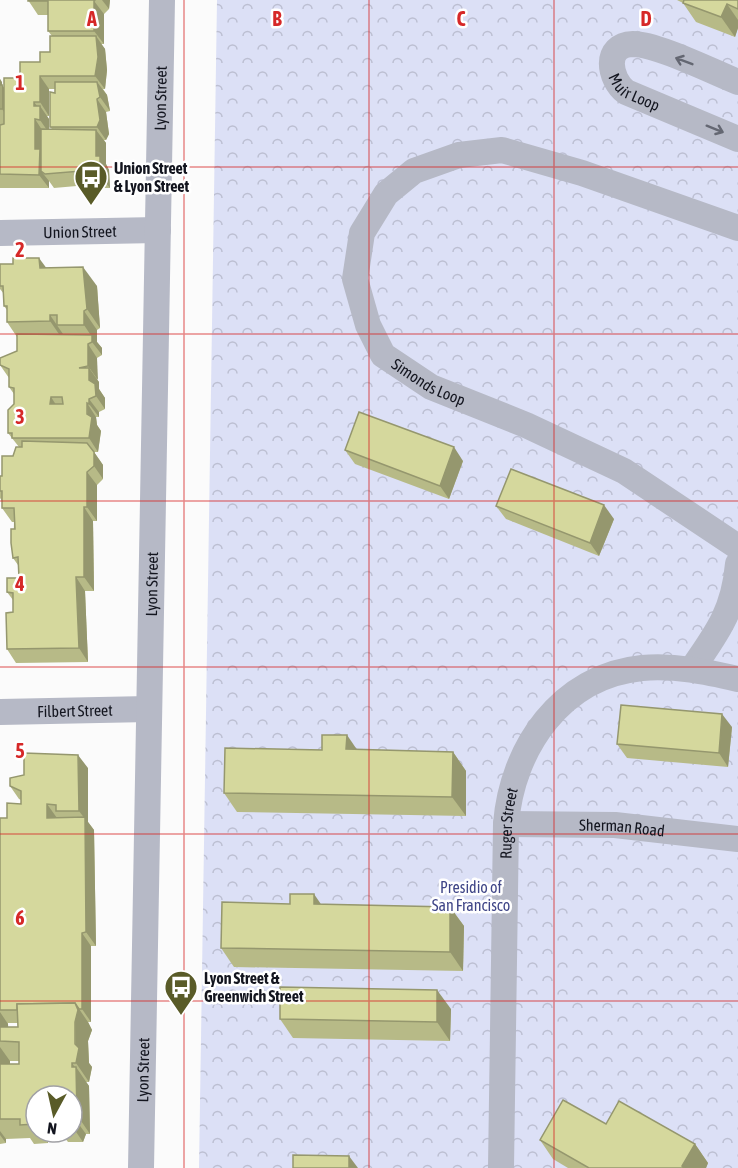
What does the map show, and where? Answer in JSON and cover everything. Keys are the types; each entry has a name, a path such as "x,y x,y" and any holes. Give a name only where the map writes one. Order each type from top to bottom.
{"street":[{"name":"Lyon Street","path":"141,1168 162,0"},
{"name":"Muir Loop","path":"738,82 644,45 623,46 615,52 611,65 616,82 626,92 738,139"},
{"name":"Simonds Loop","path":"738,228 582,173 502,150 459,155 414,171 386,194 362,233 355,279 368,325 383,356 431,387 526,425 624,471 738,547"},
{"name":"Union Street","path":"0,233 158,230"},
{"path":"692,669 712,641 733,603 738,564"},
{"name":"Ruger Street","path":"501,1168 508,794 535,734 554,711 574,693 603,677 642,668 692,669 738,679"},
{"name":"Filbert Street","path":"0,712 149,709"},
{"name":"Sherman Road","path":"506,824 615,825 738,839"}],"green space":[{"name":"Presidio of San Francisco","path":"217,0 738,0 738,1168 199,1168"}],"building":[{"path":"28,0 95,0 94,31 48,31 48,1"},
{"path":"684,0 738,0 738,9 727,4 721,17 683,3"},
{"path":"50,36 96,36 98,57 95,76 40,76 40,102 34,102 34,106 40,106 40,120 35,119 35,149 40,149 39,175 0,174 0,125 4,124 4,78 20,78 20,62 40,62 40,52 50,52"},
{"path":"55,82 97,82 100,97 97,99 100,120 97,127 50,127 50,92 55,93"},
{"path":"0,85 2,85 2,109 0,109"},
{"path":"41,129 96,130 96,156 100,156 100,175 81,174 81,171 45,174 41,171"},
{"path":"13,258 39,258 40,268 83,267 87,309 84,311 84,325 57,325 57,315 50,315 50,321 7,322 7,306 4,306 3,286 0,286 0,264 13,264"},
{"path":"17,334 92,335 92,342 88,344 88,366 79,368 89,368 89,380 95,384 96,396 89,399 89,404 87,403 87,414 92,417 89,438 12,438 12,433 8,433 8,410 14,404 14,388 9,387 9,369 0,365 0,358 17,351","holes":["51,397 62,397 63,404 50,404"]},
{"path":"359,412 454,447 440,486 345,450"},
{"path":"22,441 87,443 94,452 94,466 87,472 87,507 84,507 84,577 76,577 79,648 7,649 6,613 13,612 13,593 7,592 7,578 19,578 18,557 13,558 11,543 11,529 15,529 14,508 2,508 0,476 2,476 2,456 13,456 16,447 22,447"},
{"path":"511,469 604,505 590,543 496,506"},
{"path":"621,705 722,714 719,753 617,744"},
{"path":"322,735 347,735 346,749 453,752 452,797 224,793 225,748 322,750"},
{"path":"24,753 78,755 79,811 56,811 56,805 47,804 47,818 85,817 86,932 82,933 82,1009 79,1009 75,1003 17,1004 17,1010 0,1010 0,818 7,818 7,803 21,804 21,791 10,786 10,778 24,775"},
{"path":"290,894 314,894 314,904 450,907 450,952 221,948 222,902 290,904"},
{"path":"280,987 437,990 437,1022 280,1019"},
{"path":"75,1003 78,1010 75,1022 75,1044 79,1048 76,1063 72,1063 72,1067 76,1067 76,1084 24,1084 24,1125 20,1125 20,1119 0,1119 0,1064 19,1064 19,1042 0,1041 0,1027 18,1027 17,1004"},
{"path":"563,1100 606,1124 619,1101 695,1144 682,1166 685,1168 589,1168 540,1140"},
{"path":"293,1155 349,1156 349,1168 293,1168"}],"place":[{"name":"Union Street & Lyon Street","path":"91,206"},
{"name":"Lyon Street & Greenwich Street","path":"181,1016"}]}
